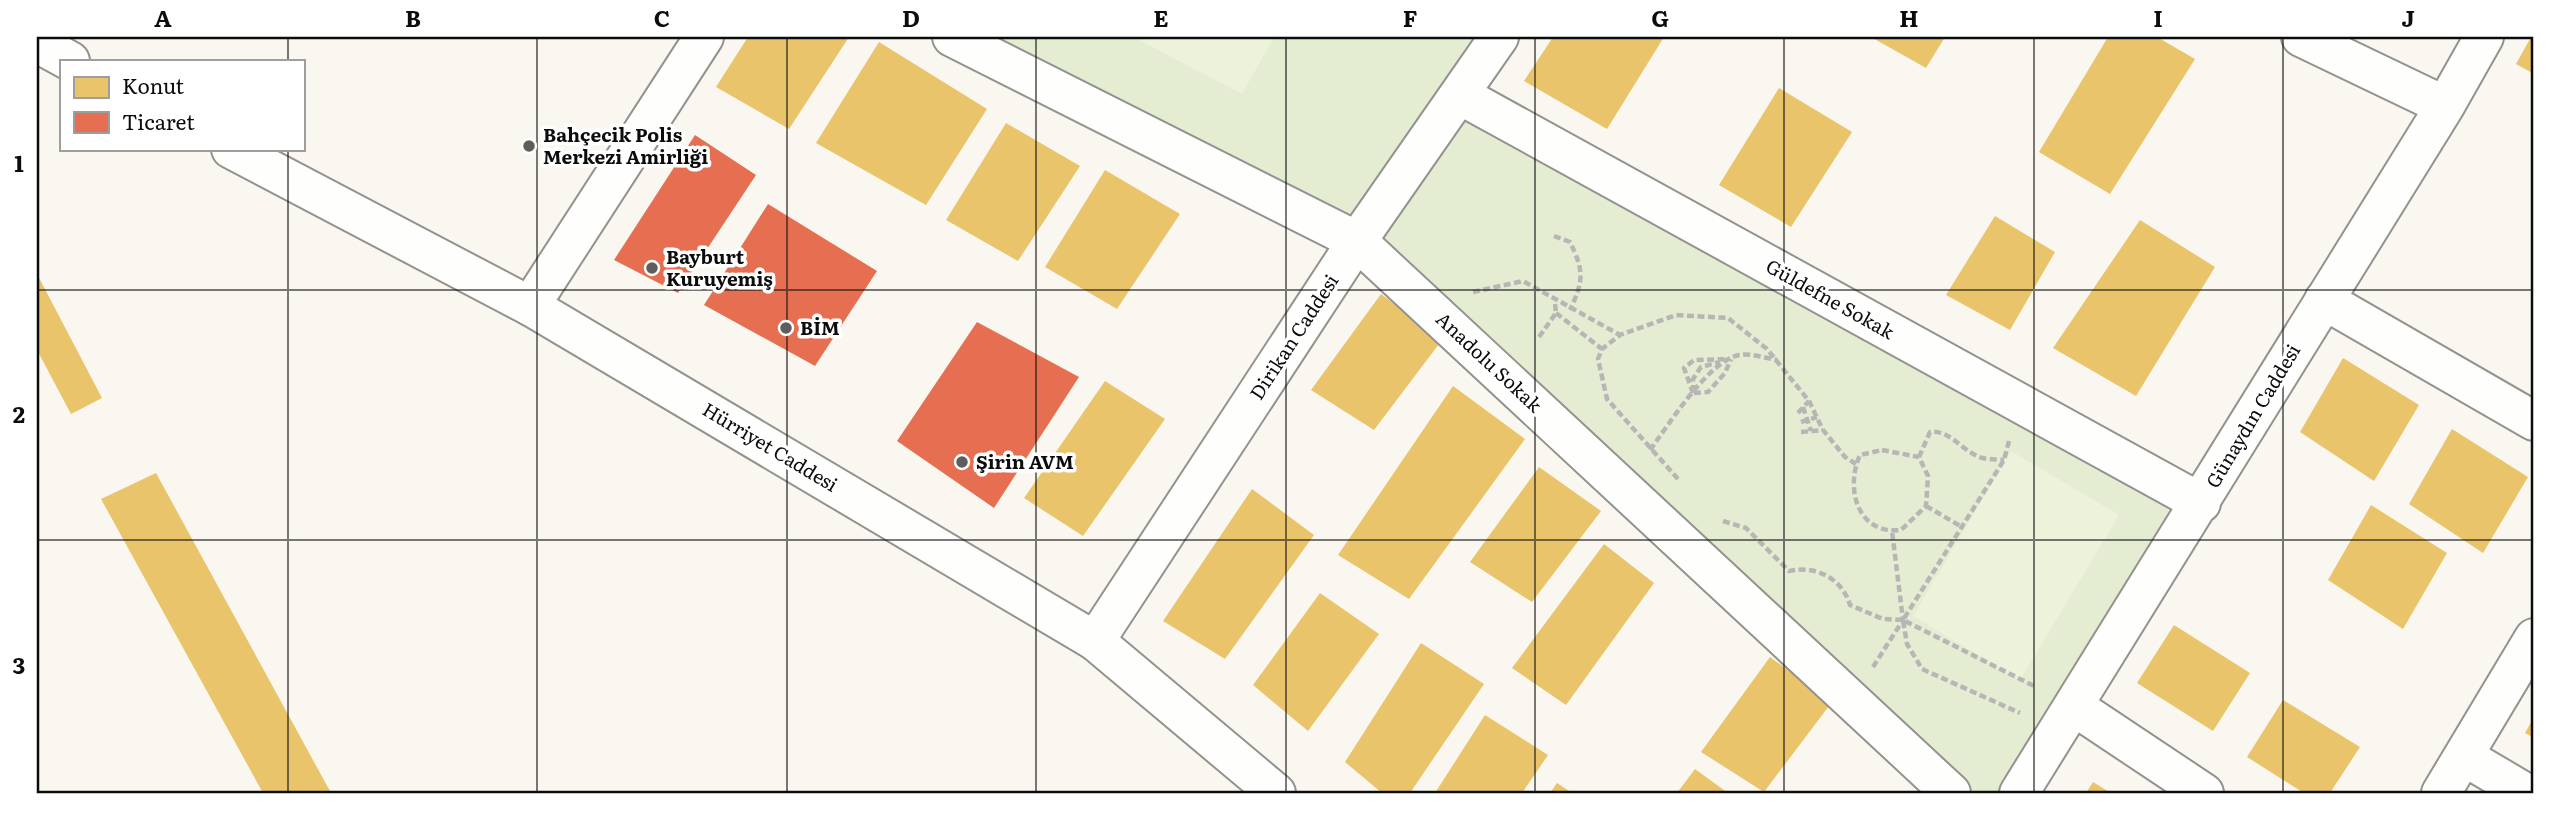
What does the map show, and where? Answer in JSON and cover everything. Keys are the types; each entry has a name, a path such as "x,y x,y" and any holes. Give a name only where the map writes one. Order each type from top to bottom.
{"street":[{"path":"530,306 704,37"},
{"name":"Anadolu Sokak","path":"952,37 1357,241 1951,793"},
{"name":"Dirikan Caddesi","path":"1095,641 1357,241 1499,37"},
{"path":"2301,37 2445,106"},
{"name":"Günaydın Caddesi","path":"2019,793 2445,106 2484,37"},
{"path":"37,43 68,60"},
{"name":"Güldefne Sokak","path":"1460,95 2200,503"},
{"name":"Hürriyet Caddesi","path":"233,150 530,306 1095,641 1276,793"},
{"path":"2324,300 2534,421"},
{"path":"2441,793 2534,638"},
{"path":"2067,719 2204,793"},
{"path":"2465,757 2526,793"}],"path":[{"path":"1555,236 1570,242 1582,266 1580,289 1570,310"},
{"path":"1424,302 1523,281 1555,302 1620,334"},
{"path":"1539,337 1556,313 1555,302"},
{"path":"1556,313 1602,349"},
{"path":"1685,486 1607,399 1598,359 1602,349 1620,334 1676,315 1728,318 1778,360 1809,401 1823,430 1844,457 1856,464"},
{"path":"1650,450 1693,393 1720,365 1739,355 1778,360"},
{"path":"1693,393 1708,392 1725,373 1731,359"},
{"path":"1693,393 1684,368 1694,360 1731,359"},
{"path":"1693,393 1693,379 1701,367 1731,359"},
{"path":"1798,413 1809,401"},
{"path":"1852,700 2004,460 2019,403"},
{"path":"1803,407 1811,431"},
{"path":"1801,422 1817,417"},
{"path":"1801,432 1823,430"},
{"path":"1919,457 1882,450 1860,455 1852,477 1859,509 1866,520 1879,528 1892,531 1908,525 1926,506 1928,476 1919,457 1930,432 1938,431 1957,441 1977,457 2004,460"},
{"path":"1926,506 1962,527"},
{"path":"1718,517 1727,525 1746,528 1789,570 1806,567 1825,574 1846,592 1850,605 1883,619 1903,620 2067,719"},
{"path":"1892,531 1907,644 1922,669 2067,719"}],"green space":[{"path":"950,37 1492,37 1356,239"},
{"path":"1133,37 1274,37 1242,94"},
{"path":"1461,95 2200,503 2019,793 1951,793 1358,240"},
{"path":"2011,451 2119,515 2020,680 1913,616"}],"building: Konut":[{"path":"748,37 849,37 789,129 716,87"},
{"path":"1553,37 1664,37 1607,129 1524,81"},
{"path":"1871,37 1945,37 1926,68"},
{"path":"2108,37 2157,37 2195,59 2110,194 2039,152"},
{"path":"2531,37 2534,37 2534,74 2516,64"},
{"path":"879,42 987,109 926,205 816,143"},
{"path":"1779,88 1852,132 1791,227 1719,185"},
{"path":"1006,123 1080,166 1018,261 946,220"},
{"path":"1105,170 1180,214 1117,309 1045,267"},
{"path":"1995,216 2055,252 2010,330 1946,295"},
{"path":"2140,220 2215,267 2136,396 2053,348"},
{"path":"37,274 102,398 71,414 37,350"},
{"path":"1381,294 1442,340 1374,430 1311,390"},
{"path":"2343,358 2419,405 2374,481 2300,432"},
{"path":"1105,381 1165,419 1083,536 1024,498"},
{"path":"1453,386 1525,439 1409,599 1338,555"},
{"path":"2452,429 2528,477 2483,553 2409,504"},
{"path":"1539,467 1601,511 1532,602 1470,562"},
{"path":"156,473 331,793 263,793 101,499"},
{"path":"1252,489 1314,535 1225,659 1163,621"},
{"path":"2371,505 2447,553 2403,629 2328,580"},
{"path":"1604,544 1654,583 1566,705 1512,668"},
{"path":"1320,593 1379,634 1308,731 1253,685"},
{"path":"2174,625 2250,673 2213,731 2137,683"},
{"path":"1421,643 1484,684 1410,793 1382,793 1345,762"},
{"path":"1770,657 1832,702 1764,792 1701,752"},
{"path":"2283,700 2360,747 2330,793 2304,793 2247,757"},
{"path":"1485,715 1548,755 1522,793 1435,793"},
{"path":"2534,717 2534,738 2525,733"},
{"path":"1695,769 1728,793 1677,793"},
{"path":"2093,782 2111,793 2086,793"},
{"path":"1557,783 1572,793 1550,793"}],"building: Ticaret":[{"path":"695,135 756,175 678,293 614,260"},
{"path":"768,204 877,271 815,366 704,305"},
{"path":"977,322 1079,377 994,508 897,441"}],"place":[{"name":"Bahçecik Polis Merkezi Amirliği","path":"529,146"},
{"name":"Bayburt Kuruyemiş","path":"652,268"},
{"name":"BİM","path":"786,328"},
{"name":"Şirin AVM","path":"962,462"}]}
